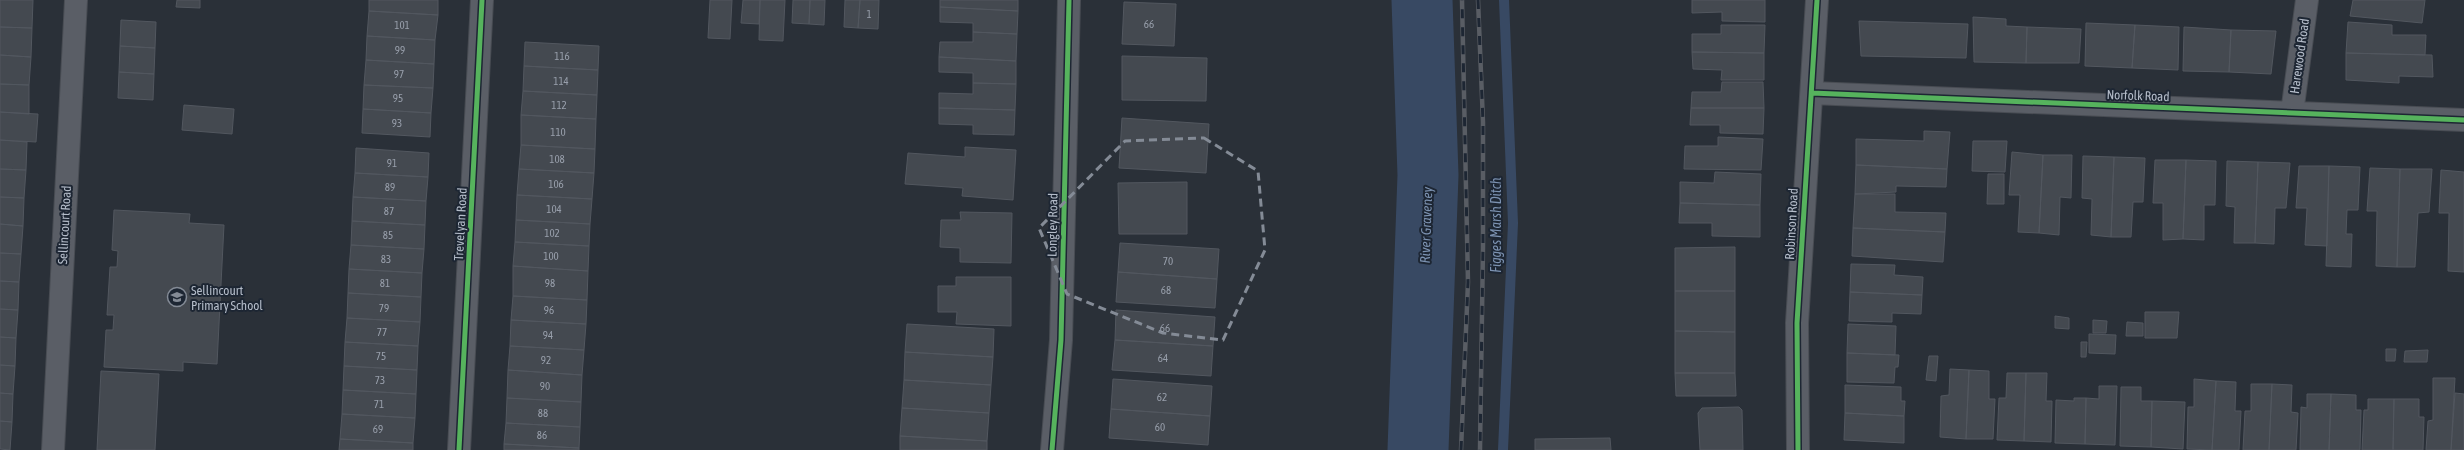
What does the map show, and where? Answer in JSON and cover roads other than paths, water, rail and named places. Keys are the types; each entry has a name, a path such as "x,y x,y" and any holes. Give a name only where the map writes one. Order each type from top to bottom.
{"street":[{"name":"Sellincourt Road","path":"52,450 76,0"},
{"name":"Trevelyan Road","path":"459,450 482,0"},
{"name":"Longley Road","path":"1052,450 1060,340 1069,0"},
{"name":"Robinson Road","path":"1798,450 1797,323 1804,180 1812,93 1817,0"},
{"name":"Harewood Road","path":"2292,113 2307,0"},
{"name":"Norfolk Road","path":"1812,93 2464,120"}],"waterway":[{"name":"River Graveney","path":"1418,450 1428,175 1422,0"},
{"name":"Figges Marsh Ditch","path":"1503,450 1513,223 1504,0"}],"railway":[{"path":"1461,450 1468,282 1462,0"},
{"path":"1478,0 1483,122 1480,450"}],"place":[{"name":"Sellincourt Primary School","path":"177,297"}]}
